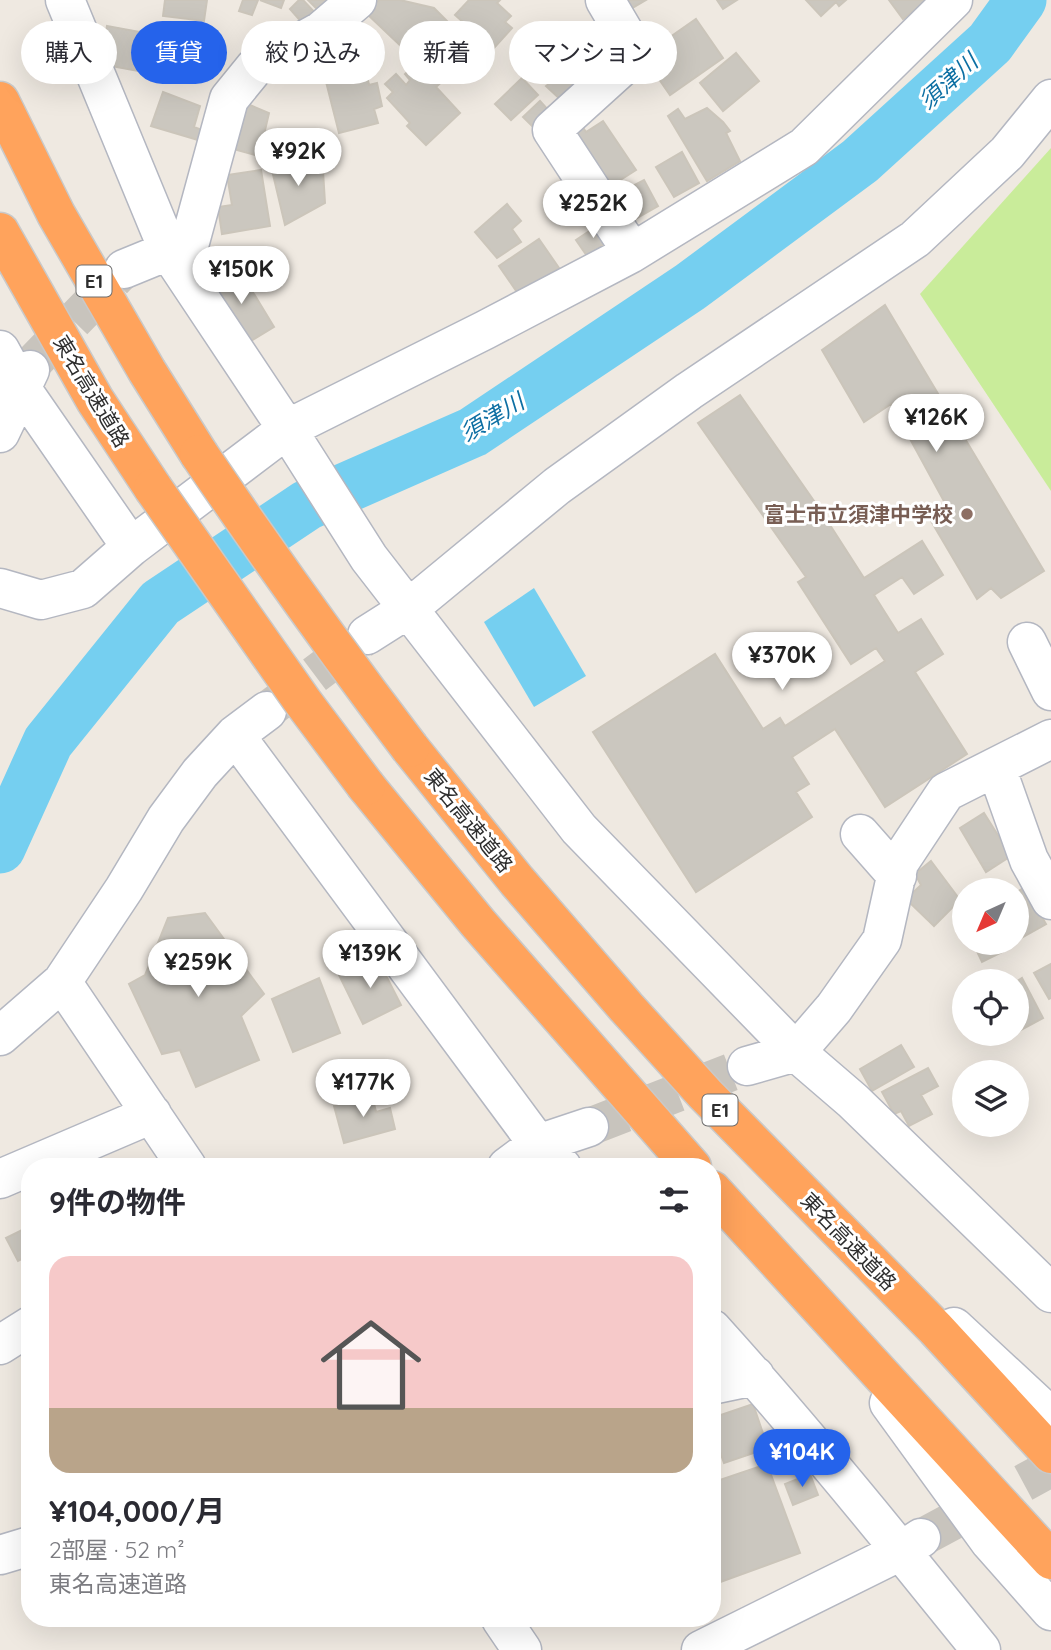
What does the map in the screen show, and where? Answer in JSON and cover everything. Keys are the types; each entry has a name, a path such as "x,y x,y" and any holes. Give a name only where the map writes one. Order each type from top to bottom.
{"highway":[{"name":"東名高速道路","path":"0,101 56,214 146,371 272,562 410,748 517,881 626,1007 705,1094 936,1329 1051,1454"},
{"name":"東名高速道路","path":"0,232 95,400 153,488 303,702 366,786 478,923 684,1158"},
{"path":"721,1200 1051,1560"}],"street":[{"path":"65,0 169,252 369,558 579,829 796,1052 852,1101 1051,1293"},
{"path":"124,270 190,242 229,99 255,67 321,31 357,0"},
{"path":"606,0 625,34 630,50 625,64 552,130 632,252"},
{"path":"0,588 41,600 83,589 131,547 287,429 485,330 632,252 804,147 953,0"},
{"path":"367,635 408,609 557,486 601,454 689,391 915,239 1007,153 1051,99"},
{"path":"18,366 131,547"},
{"path":"0,433 18,366"},
{"path":"1027,642 1051,691"},
{"path":"0,1037 62,982 124,889 166,819 200,773 235,735 267,711"},
{"path":"235,735 550,1156 589,1128"},
{"path":"747,1066 796,1052 834,1008 882,940 900,863 946,792 1051,739"},
{"path":"996,767 1029,860 1051,900"},
{"path":"860,834 897,876"},
{"path":"62,982 181,1158"},
{"path":"705,1094 1051,1417"},
{"path":"49,1158 152,1114"},
{"path":"0,1179 21,1170"},
{"path":"825,1315 990,1542 1051,1611"},
{"path":"0,1345 21,1332"},
{"path":"721,1339 912,1544 938,1598 981,1650"},
{"path":"721,1383 755,1376"},
{"path":"701,1650 912,1544"},
{"path":"0,1555 21,1549"},
{"path":"506,1627 522,1650"}],"green space":[{"path":"1051,148 1051,491 920,294"}],"water":[{"path":"534,588 586,676 534,707 484,622"}],"building":[{"path":"165,0 207,0 204,21 163,16"},
{"path":"243,0 258,0 252,15 239,11"},
{"path":"260,0 284,0 281,8"},
{"path":"299,0 303,0 317,15 310,21 301,21 290,9"},
{"path":"308,0 330,0 319,11"},
{"path":"379,0 400,0 434,8 447,21 399,21 399,44 385,31 385,21 374,21 366,13"},
{"path":"469,0 500,0 497,3 511,16 505,22 509,25 509,31 495,47 495,21 462,21 455,15"},
{"path":"616,0 646,0 624,13"},
{"path":"717,0 737,0 723,9"},
{"path":"806,0 846,0 839,6 836,2 821,16"},
{"path":"889,0 925,0 926,1 903,19"},
{"path":"696,19 723,58 670,95 662,84 677,84 677,32"},
{"path":"117,28 131,30 131,70 117,67"},
{"path":"736,53 759,81 723,111 700,83"},
{"path":"396,74 399,84 439,84 436,87 460,113 426,145 407,126 410,123 387,98 393,92 385,84"},
{"path":"327,84 377,84 382,106 374,109 378,123 339,133"},
{"path":"516,84 528,84 538,95 511,120 495,104"},
{"path":"549,84 584,84 562,101 546,86"},
{"path":"163,92 200,106 194,127 202,130 198,140 151,126"},
{"path":"540,101 549,111 532,126 523,117"},
{"path":"245,103 269,113 259,156 230,148"},
{"path":"707,108 730,131 726,133 740,161 707,181 668,116 678,109 685,119"},
{"path":"603,121 636,170 608,188 571,133 582,126 586,132"},
{"path":"682,152 699,183 674,197 656,167"},
{"path":"307,155 311,171 323,171 325,203 285,225 271,166"},
{"path":"261,170 270,226 222,234 218,207 232,205 227,175"},
{"path":"644,180 658,206 635,219 621,192"},
{"path":"507,204 521,221 512,229 521,242 497,258 475,232"},
{"path":"600,224 610,240 587,256 576,240"},
{"path":"539,239 559,268 519,295 499,266"},
{"path":"237,266 274,327 244,345 208,284"},
{"path":"885,305 1044,571 1001,598 991,588 977,599 927,514 945,503 891,404 864,422 822,350"},
{"path":"740,395 864,578 922,541 943,575 914,594 902,577 874,595 898,633 921,619 943,654 915,672 967,754 885,807 835,729 792,757 809,784 796,792 812,817 696,892 593,732 715,654 763,729 780,718 785,726 885,661 876,648 851,664 798,582 806,577 698,423"},
{"path":"984,813 1011,856 986,872 960,828"},
{"path":"931,861 952,889 952,908 934,926 906,899 921,885 915,874"},
{"path":"1029,894 1046,924 1029,934"},
{"path":"205,913 264,994 241,1016 259,1060 196,1087 180,1050 162,1054 129,984 145,975 168,918"},
{"path":"376,956 401,1005 363,1024 339,975"},
{"path":"979,956 994,956 982,962"},
{"path":"1051,964 1051,998 1049,999 1034,973"},
{"path":"319,978 340,1033 293,1052 272,999"},
{"path":"1029,991 1043,1018 1029,1026"},
{"path":"901,1045 914,1067 872,1091 860,1069"},
{"path":"928,1068 938,1086 921,1095 932,1114 909,1126 901,1111 894,1114 882,1092"},
{"path":"372,1095 376,1112 390,1108 395,1129 344,1143 334,1106"},
{"path":"21,1230 21,1260 18,1261 6,1238"},
{"path":"753,1404 768,1448 724,1463 721,1454 721,1415"},
{"path":"767,1464 800,1553 721,1582 721,1480"},
{"path":"810,1474 818,1495 793,1505 785,1484"}],"waterway":[{"name":"須津川","path":"0,848 48,742 160,603 307,505 473,432 690,287 860,161 990,43 1021,0"}],"tunnel":[{"path":"34,362 124,269"},
{"path":"269,709 366,636"},
{"path":"589,1127 747,1066"},
{"path":"923,1537 1051,1468"}],"place":[{"name":"富士市立須津中学校","path":"967,514"}]}
